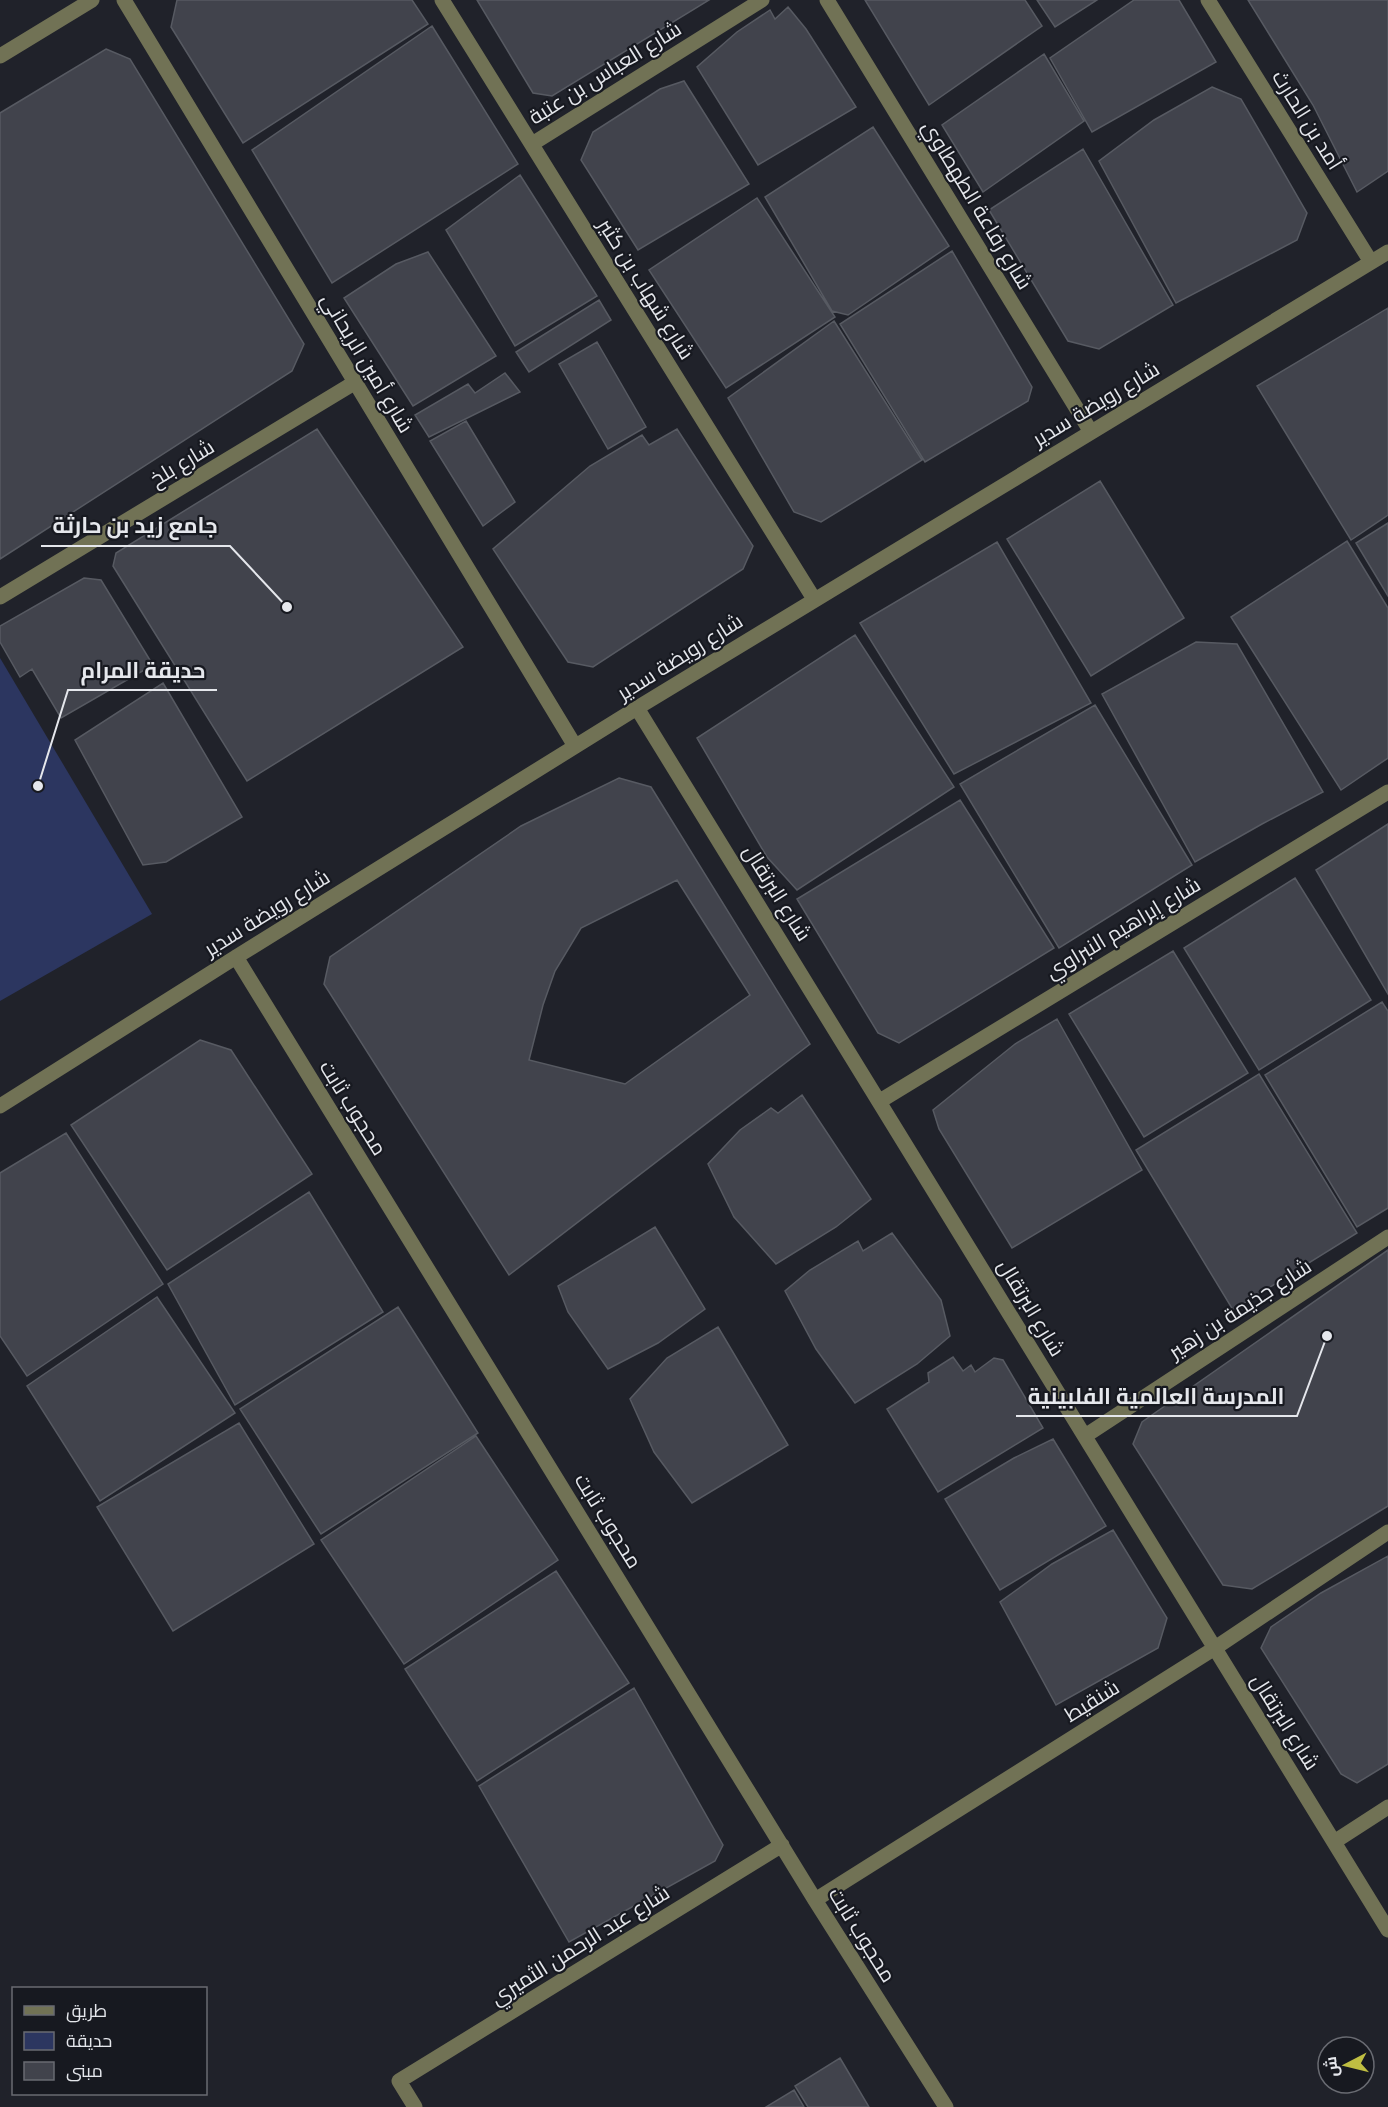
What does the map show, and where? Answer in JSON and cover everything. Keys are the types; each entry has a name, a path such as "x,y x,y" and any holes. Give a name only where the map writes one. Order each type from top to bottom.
{"street":[{"path":"0,56 92,0"},
{"name":"شارع أمين الريحاني","path":"124,0 575,746"},
{"name":"شارع شهاب بن كثير","path":"442,0 814,599"},
{"name":"شارع العباس بن عتبة","path":"532,144 762,0"},
{"name":"شارع رفاعة الطهطاوي","path":"827,0 1091,432"},
{"name":"أمد بن الحارث","path":"1208,0 1371,262"},
{"name":"شارع رويضة سدير","path":"0,1106 575,746 1388,252"},
{"name":"شارع بلخ","path":"0,597 354,383"},
{"name":"شارع البرتقال","path":"637,708 1388,1930"},
{"name":"شارع إبراهيم النبراوي","path":"880,1101 1388,792"},
{"name":"محجوب ثابت","path":"236,957 815,1900 946,2107"},
{"name":"شارع جذيمة بن زهير","path":"1086,1436 1388,1238"},
{"name":"شنقيط","path":"815,1900 1215,1648 1388,1533"},
{"path":"1334,1842 1388,1807"},
{"name":"شارع عبد الرحمن الثميري","path":"415,2107 399,2081 782,1845"}],"green space":[{"path":"0,658 152,914 0,1001"}],"building":[{"path":"177,0 412,0 428,24 243,143 171,27"},
{"path":"477,0 709,0 552,96 533,93"},
{"path":"865,0 1025,0 1042,26 929,105"},
{"path":"1037,0 1097,0 1055,27"},
{"path":"1134,0 1179,0 1216,62 1092,132 1050,58"},
{"path":"1248,0 1388,0 1388,171 1357,192 1313,105"},
{"path":"788,7 806,29 856,107 758,165 697,67 737,32 770,10 775,19"},
{"path":"432,26 518,164 332,283 252,150"},
{"path":"106,49 130,59 304,344 292,371 0,559 0,113"},
{"path":"1044,54 1084,121 983,192 942,125"},
{"path":"684,81 749,184 638,250 581,160 593,132 660,89"},
{"path":"1212,87 1241,99 1307,213 1297,240 1176,303 1099,161 1154,120"},
{"path":"873,127 949,246 848,315 832,311 765,197"},
{"path":"1083,149 1173,305 1099,349 1068,341 989,210"},
{"path":"520,175 597,296 515,346 446,230"},
{"path":"757,198 835,317 726,388 649,270"},
{"path":"952,251 1032,387 1028,401 925,462 840,324"},
{"path":"428,252 496,356 413,406 344,298 396,264"},
{"path":"599,300 611,320 529,372 516,352"},
{"path":"1388,308 1388,515 1351,540 1257,386"},
{"path":"834,321 922,460 821,522 794,512 728,398"},
{"path":"597,342 646,427 608,449 559,364"},
{"path":"505,373 520,392 429,437 415,415 468,384 475,393"},
{"path":"466,421 515,502 483,526 430,441"},
{"path":"317,429 463,647 247,781 113,566 116,553"},
{"path":"677,429 753,546 743,569 593,667 568,662 493,549 590,466 642,435 649,445"},
{"path":"1100,481 1184,618 1091,676 1007,539"},
{"path":"1388,523 1388,596 1356,543"},
{"path":"1347,541 1388,608 1388,758 1341,790 1231,617"},
{"path":"997,542 1091,703 954,774 860,623"},
{"path":"84,578 101,580 153,665 61,718 32,669 20,677 0,642 0,626"},
{"path":"855,635 954,787 797,890 767,857 697,738"},
{"path":"1196,642 1237,644 1323,792 1195,862 1102,694"},
{"path":"163,683 242,817 166,862 143,865 75,740"},
{"path":"1095,705 1192,865 1059,948 960,784"},
{"path":"619,778 651,787 810,1044 509,1275 324,984 330,957 521,826","holes":["677,880 750,995 625,1084 529,1060 543,1005 555,971 581,928"]},
{"path":"960,800 1054,948 899,1043 878,1033 797,899"},
{"path":"1388,824 1388,994 1316,870"},
{"path":"1295,878 1371,1000 1259,1070 1184,948"},
{"path":"1173,951 1248,1073 1144,1137 1069,1014"},
{"path":"1382,1002 1388,1011 1388,1208 1357,1227 1265,1075"},
{"path":"1057,1019 1142,1170 1012,1248 939,1129 933,1110 1015,1044"},
{"path":"200,1040 231,1050 312,1174 167,1270 71,1125"},
{"path":"1259,1074 1357,1233 1233,1310 1136,1150"},
{"path":"802,1095 871,1199 836,1227 776,1264 734,1217 708,1164 740,1130 771,1108 778,1113"},
{"path":"66,1133 163,1284 27,1376 0,1336 0,1173"},
{"path":"309,1192 383,1312 235,1405 168,1284"},
{"path":"655,1227 705,1309 658,1343 608,1369 568,1312 558,1286"},
{"path":"892,1233 941,1300 950,1336 917,1364 855,1403 816,1349 785,1291 810,1270 858,1241 863,1251"},
{"path":"1388,1250 1388,1506 1252,1589 1223,1585 1133,1444 1142,1422"},
{"path":"157,1297 235,1413 100,1501 27,1386"},
{"path":"398,1307 478,1433 321,1534 240,1409"},
{"path":"718,1327 788,1445 692,1503 654,1452 630,1399 667,1358"},
{"path":"953,1357 963,1371 971,1365 975,1372 994,1358 1003,1360 1043,1428 938,1492 887,1409 929,1382 928,1373"},
{"path":"239,1423 314,1544 173,1631 97,1507"},
{"path":"476,1436 558,1560 404,1664 321,1540"},
{"path":"1053,1439 1106,1526 1000,1590 945,1499 1014,1458"},
{"path":"1113,1530 1167,1618 1158,1648 1056,1705 1000,1602 1052,1564"},
{"path":"1388,1556 1388,1764 1357,1783 1341,1774 1261,1648 1271,1627 1321,1593"},
{"path":"556,1571 629,1683 477,1781 405,1669"},
{"path":"634,1688 723,1845 715,1861 569,1942 479,1786"},
{"path":"840,2058 869,2107 808,2107 795,2086"},
{"path":"794,2090 804,2107 766,2107"}],"place":[{"name":"جامع زيد بن حارثة","path":"287,607"},
{"name":"حديقة المرام","path":"38,786"},
{"name":"المدرسة العالمية الفلبينية","path":"1327,1336"}]}
